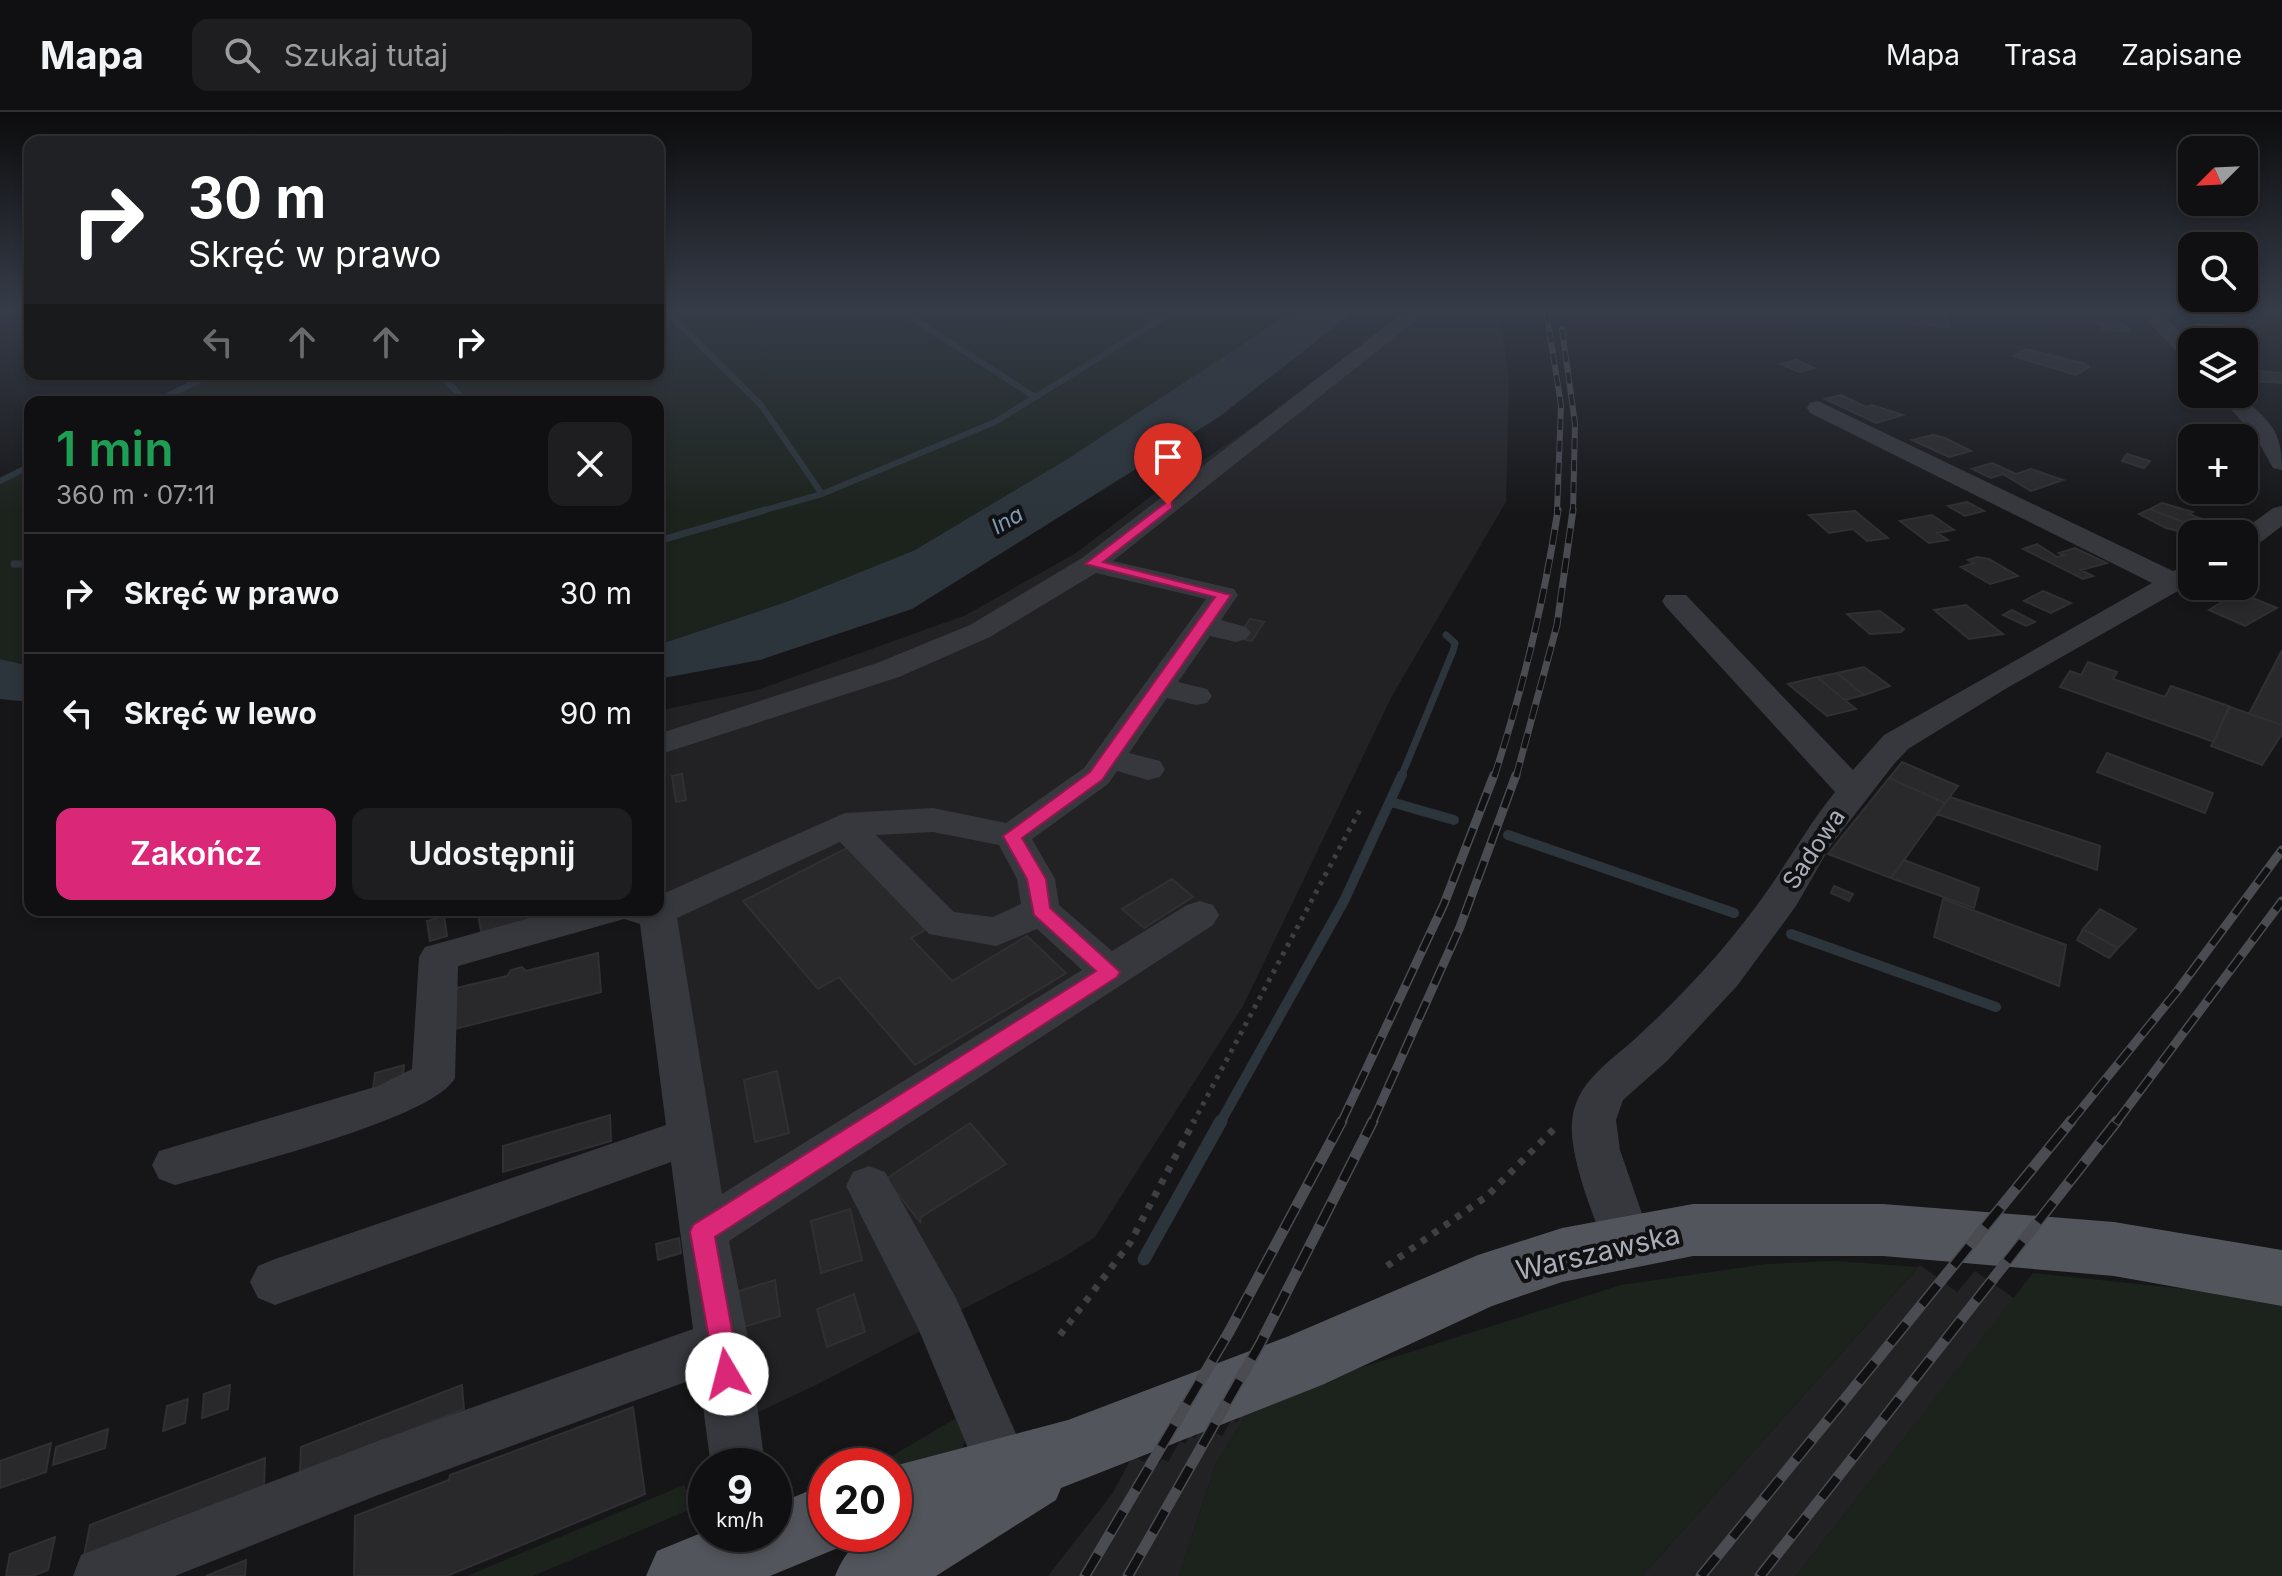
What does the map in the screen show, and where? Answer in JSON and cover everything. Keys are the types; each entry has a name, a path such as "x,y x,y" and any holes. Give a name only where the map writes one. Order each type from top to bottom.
{"main road":[{"name":"Warszawska","path":"912,1495 1068,1453 1300,1363 1478,1283 1562,1255 1627,1240 1693,1230 1797,1228 1883,1230 2114,1249 2282,1249"},
{"name":"Warszawska","path":"2114,1249 2282,1278"},
{"name":"Warszawska","path":"871,1576 1068,1453"},
{"path":"682,1576 749,1552"}],"street":[{"path":"664,743 888,670 980,631 1092,564 1331,378"},
{"path":"1818,408 2178,575"},
{"path":"2241,408 2265,433 2282,463"},
{"path":"2258,532 2282,514"},
{"path":"664,905 845,825 933,820 1012,836 1096,776 1224,595 1092,564"},
{"name":"Sadowa","path":"1605,1090 1652,1049 1723,975 1783,897 1817,838 1896,742 1996,681 2178,580"},
{"path":"1676,601 1854,792"},
{"path":"1203,625 1236,633"},
{"path":"1159,687 1196,696"},
{"path":"1109,758 1148,769"},
{"path":"845,825 943,924 996,932 1041,911"},
{"path":"1012,836 1036,879 1041,911 1110,972"},
{"path":"702,1232 1200,915"},
{"path":"175,1165 390,1101 433,1078 439,957 588,916"},
{"path":"652,916 691,1136 702,1232 723,1343 736,1448"},
{"path":"1605,1090 1594,1120 1597,1150 1627,1240"},
{"path":"275,1282 691,1136"},
{"path":"869,1186 938,1315 1004,1470"},
{"path":"102,1576 378,1468 723,1343"}],"path":[{"path":"1060,1335 1077,1309 1104,1283 1132,1239 1151,1197 1240,1039 1362,806"},
{"path":"1387,1266 1487,1196 1573,1108 1605,1090"}],"shaded area":[{"path":"1191,378 1066,461 915,550 786,602 664,643 664,396 172,396 203,380"},
{"path":"1322,378 1509,378 1506,502 1392,696 1243,1006 1095,1237 1064,1257 816,1385 707,1436 681,1223 658,916 664,916 664,710 757,690 966,615 1076,553 1162,488"},
{"path":"24,472 24,665 0,659 0,484"},
{"path":"1835,1261 1918,1267 1642,1576 1179,1576 1216,1464 1247,1414 1246,1404 1621,1285 1767,1264"},
{"path":"1920,1265 1957,1292 1975,1271 2014,1298 1796,1576 1642,1576"},
{"path":"2033,1273 2282,1299 2282,1576 1796,1576"},
{"path":"1244,1409 1247,1414 1216,1464 1179,1576 1048,1576 1112,1494 1131,1459 1136,1457 1144,1462 1149,1456 1159,1463 1162,1459 1168,1462 1180,1441 1185,1444 1190,1435 1195,1438 1203,1427 1222,1436 1232,1419 1237,1422"},
{"path":"968,1411 970,1427 957,1461 912,1464 912,1448 905,1448"},
{"path":"684,1485 688,1492 688,1510 533,1576 467,1576"}],"water":[{"name":"Ina","path":"1191,378 1269,378 1219,417 912,609 760,660 664,678 664,643 786,602 915,550 1069,458"},
{"path":"0,659 24,665 24,701 0,699"}],"building":[{"path":"2258,378 2282,378 2282,383 2258,381"},
{"path":"1841,395 1866,407 1872,405 1903,415 1876,423 1825,399"},
{"path":"1933,435 1971,451 1949,457 1912,440"},
{"path":"2127,454 2150,461 2144,468 2122,461"},
{"path":"1992,463 2016,474 2031,469 2063,480 2031,491 2003,474 1991,478 1972,469"},
{"path":"1967,502 1984,511 1965,516 1948,506"},
{"path":"2162,503 2193,512 2189,514 2204,520 2178,520 2150,509"},
{"path":"2150,509 2178,520 2178,531 2166,528 2139,514"},
{"path":"1855,511 1888,538 1867,541 1853,529 1829,533 1809,515"},
{"path":"1932,515 1954,530 1937,533 1948,540 1929,543 1900,521"},
{"path":"2037,544 2057,557 2064,555 2059,553 2075,548 2107,563 2081,570 2093,576 2083,579 2023,549"},
{"path":"1977,557 1989,559 2018,576 1990,584 1961,567 1974,563 1968,560"},
{"path":"2043,591 2071,603 2051,613 2024,601"},
{"path":"2225,600 2258,600 2277,608 2245,626 2209,610"},
{"path":"1966,605 2003,634 1969,639 1934,610"},
{"path":"2012,610 2035,622 2026,626 2003,615"},
{"path":"1880,611 1904,629 1901,632 1870,634 1847,614"},
{"path":"1250,619 1264,622 1252,641 1237,638"},
{"path":"2282,650 2282,725 2249,714"},
{"path":"2088,662 2117,672 2113,679 2165,697 2171,686 2229,706 2214,742 2060,687 2070,671 2081,675"},
{"path":"1864,667 1890,686 1864,695 1837,673"},
{"path":"1837,673 1864,695 1845,700 1817,677"},
{"path":"1817,677 1856,709 1827,716 1788,684"},
{"path":"2230,707 2282,725 2282,734 2262,765 2211,746"},
{"path":"2107,753 2213,793 2205,813 2097,772"},
{"path":"1902,762 1958,786 1945,803 1889,778"},
{"path":"682,774 686,800 676,802 672,776"},
{"path":"1889,778 1945,803 1891,878 1828,854"},
{"path":"1950,797 2100,846 2097,870 1937,814"},
{"path":"849,847 928,928 911,938 952,981 1027,936 1066,973 915,1065 839,977 818,989 743,901"},
{"path":"1904,860 1979,888 1974,908 1891,878"},
{"path":"1172,879 1193,897 1144,928 1122,909"},
{"path":"1834,886 1853,894 1849,901 1831,893"},
{"path":"1943,899 2066,945 2059,986 1934,937"},
{"path":"2100,909 2136,929 2118,948 2083,929"},
{"path":"444,916 447,936 430,941 427,921"},
{"path":"478,916 544,916 482,935"},
{"path":"2083,929 2118,948 2109,958 2077,940"},
{"path":"598,953 601,992 451,1030 452,989 507,976 511,970 522,967 526,971"},
{"path":"404,1065 402,1089 372,1097 375,1073"},
{"path":"777,1071 789,1133 755,1142 744,1080"},
{"path":"610,1115 611,1141 503,1172 503,1146"},
{"path":"970,1123 1006,1164 921,1217 920,1222 886,1179"},
{"path":"850,1209 862,1260 821,1273 811,1221"},
{"path":"679,1238 681,1253 658,1260 656,1244"},
{"path":"775,1280 780,1316 737,1329 733,1293"},
{"path":"854,1294 865,1332 827,1347 817,1309"},
{"path":"230,1385 228,1409 202,1418 204,1394"},
{"path":"462,1385 464,1409 300,1473 301,1447"},
{"path":"188,1399 185,1423 163,1431 167,1406"},
{"path":"633,1407 645,1494 447,1576 354,1576 355,1516 449,1480 450,1475"},
{"path":"108,1429 105,1448 53,1465 56,1447"},
{"path":"51,1443 46,1472 0,1488 0,1461"},
{"path":"265,1458 264,1487 84,1556 90,1525"},
{"path":"55,1537 48,1570 32,1576 6,1576 10,1554"},
{"path":"246,1560 245,1576 206,1576"}],"waterway":[{"path":"734,378 761,405 822,494"},
{"path":"1006,378 1035,397"},
{"path":"822,494 995,422 1066,378"},
{"path":"168,396 199,380"},
{"path":"446,380 460,396"},
{"path":"0,481 24,469"},
{"path":"761,511 822,494"},
{"path":"664,539 761,511"},
{"path":"14,564 24,564"},
{"path":"1401,777 1453,651 1455,643 1446,635"},
{"path":"1220,1123 1344,901 1402,775"},
{"path":"1391,802 1454,820"},
{"path":"1508,835 1734,913"},
{"path":"1791,934 1996,1007"},
{"path":"1144,1259 1221,1121"}],"railway":[{"path":"1557,378 1561,405 1557,512"},
{"path":"1569,378 1575,424 1573,512"},
{"path":"1494,777 1532,645 1558,510"},
{"path":"1516,777 1557,625 1573,510"},
{"path":"1342,1122 1444,904 1494,775"},
{"path":"1372,1123 1460,927 1516,775"},
{"path":"2070,1123 2178,990 2282,850"},
{"path":"2116,1123 2282,901"},
{"path":"1701,1576 2071,1121"},
{"path":"1760,1576 2117,1121"},
{"path":"1085,1576 1229,1332 1342,1122"},
{"path":"1128,1576 1260,1344 1372,1123"}],"route":[{"path":"727,1374 702,1232 1110,972 1041,911 1036,879 1012,836 1096,776 1224,595 1092,564 1168,505"}]}
